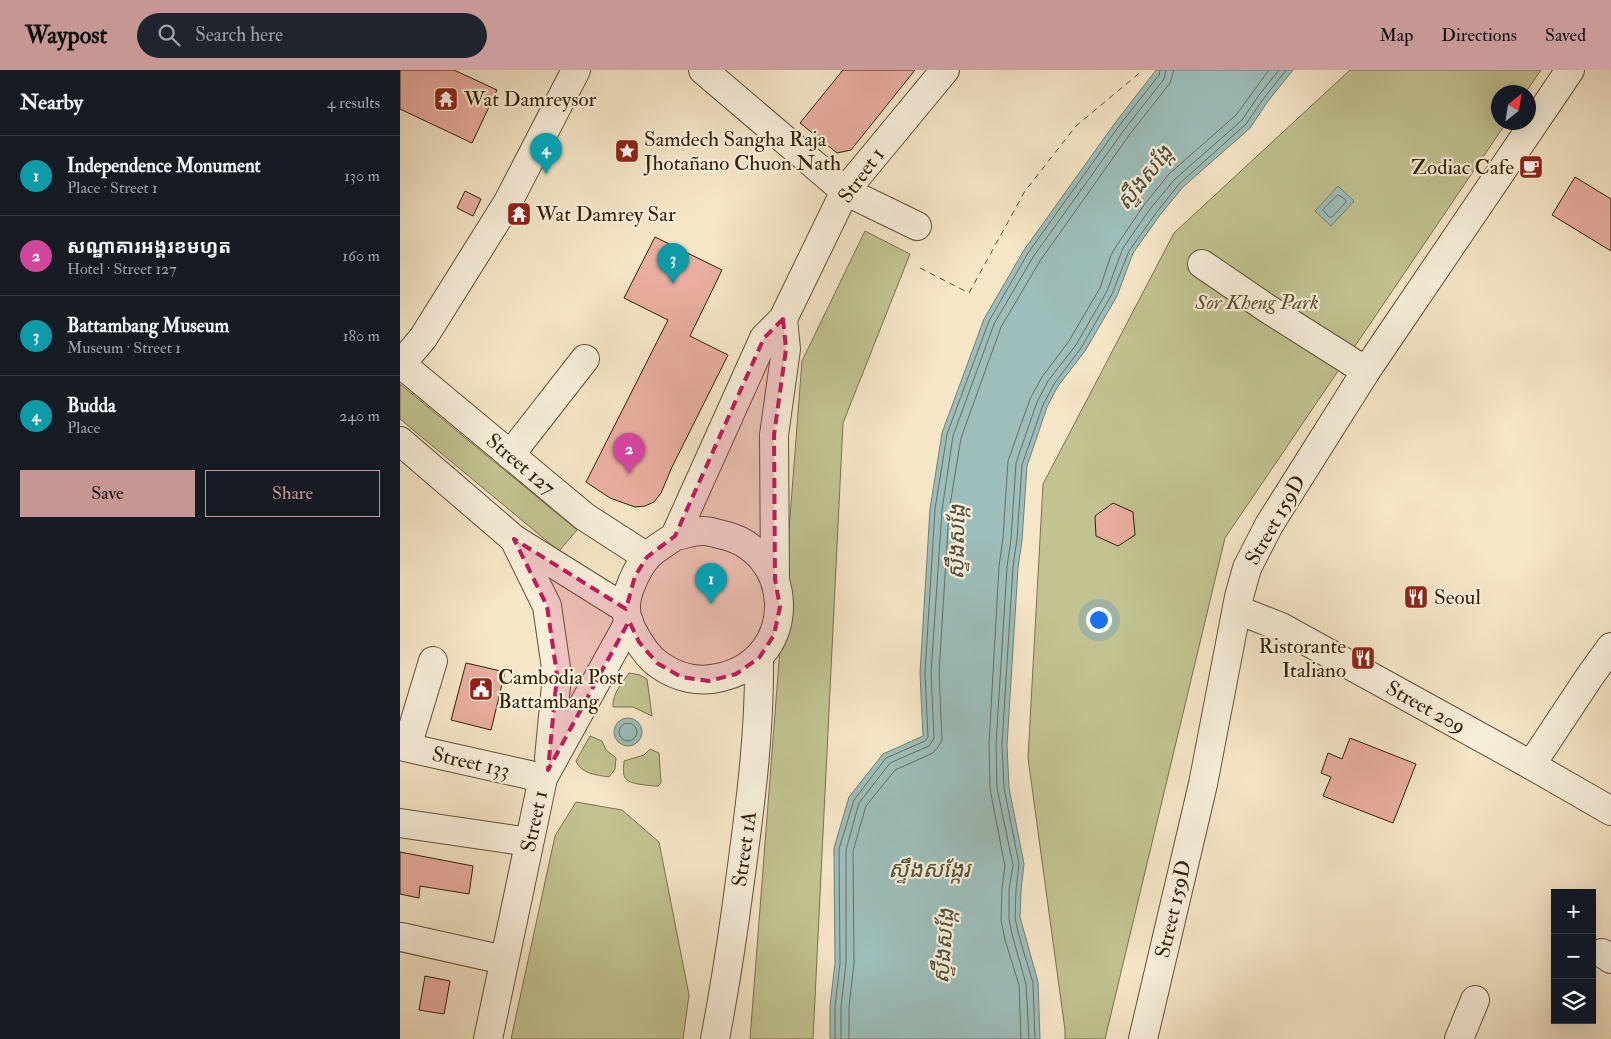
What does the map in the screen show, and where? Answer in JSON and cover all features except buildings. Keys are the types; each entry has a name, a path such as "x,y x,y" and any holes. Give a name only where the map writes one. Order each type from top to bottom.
{"street":[{"path":"401,364 423,338 508,202 576,70"},
{"path":"703,70 845,191 917,226"},
{"name":"Street 1","path":"675,536 764,338 783,319 845,191 945,70"},
{"name":"Street 159D","path":"1143,1039 1203,784 1239,597 1247,568 1269,525 1366,371 1570,70"},
{"path":"1202,264 1268,309 1366,371"},
{"path":"775,580 759,554 734,536 704,530 675,536 647,556 635,576 628,594 627,616 639,642 657,663 681,677 709,680 736,674 759,658 774,634 780,607 775,580 774,435 786,349 783,319"},
{"path":"510,455 586,359"},
{"name":"Street 127","path":"401,364 585,517 647,556"},
{"path":"400,441 514,538 627,616"},
{"path":"514,538 547,606 557,675 545,774"},
{"name":"Street 209","path":"1238,610 1281,627 1531,765 1611,812"},
{"name":"Street 1","path":"488,1039 545,774 627,616"},
{"path":"1531,765 1611,647"},
{"name":"Street 1A","path":"715,1039 725,990 752,796 759,698 759,658"},
{"path":"404,746 434,661"},
{"name":"Street 133","path":"404,746 545,774"},
{"path":"400,823 529,842"},
{"path":"401,937 504,960"},
{"path":"1459,1039 1475,1000"}],"highlighted area":[{"path":"783,319 786,349 774,435 775,579 780,607 774,635 759,658 736,674 709,681 681,677 657,663 639,642 629,621 548,770 557,675 547,606 514,539 626,609 635,576 647,557 675,536 764,338"}],"green space":[{"name":"Sor Kheng Park","path":"1350,70 1541,70 1531,85 1491,85 1491,130 1501,130 1225,538 1105,1039 1065,1039 1028,758 1043,484 1174,233"},
{"path":"865,231 910,254 843,423 813,1039 750,1039 802,361"},
{"path":"400,384 577,530 559,551 400,419"},
{"path":"629,673 640,675 647,679 652,716 633,707 613,707 616,693"},
{"path":"590,736 602,741 606,750 616,758 615,769 609,777 585,771 576,761"},
{"path":"650,749 659,753 661,783 658,786 648,785 633,783 626,779 624,761 644,755"},
{"path":"576,802 622,810 659,842 689,995 683,1039 511,1039 555,836"}],"water":[{"name":"ស្ទឹងសង្កែរ","path":"1156,70 1293,70 1268,101 1250,128 1183,187 1133,253 1117,296 1085,351 1058,386 1047,407 1027,466 1022,540 1018,568 1007,745 1009,788 1024,864 1020,917 1038,982 1040,1039 830,1039 830,1006 835,963 834,848 849,797 883,754 923,736 920,673 930,509 942,433 984,319 1024,250 1115,123"},
{"path":"1338,186 1354,201 1331,226 1315,211"},
{"path":"628,718 638,722 642,732 638,742 628,746 618,742 614,732 618,722"}],"ferry route":[{"path":"920,268 969,293 1025,191 1076,126 1143,70"}],"place":[{"name":"Wat Damreysor","path":"446,99"},
{"name":"Samdech Sangha Raja Jhotañano Chuon Nath","path":"627,151"},
{"name":"Zodiac Cafe","path":"1531,167"},
{"name":"Budda","path":"546,174"},
{"name":"Wat Damrey Sar","path":"519,214"},
{"name":"Battambang Museum","path":"673,284"},
{"name":"សណ្ឋាគារអង្គរខមហ្វត","path":"629,474"},
{"name":"Seoul","path":"1416,597"},
{"name":"Independence Monument","path":"711,604"},
{"name":"Ristorante Italiano","path":"1363,658"},
{"name":"Cambodia Post Battambang","path":"481,689"}],"water label":[{"name":"ស្ទឹងសង្កែ","path":"1144,177"},
{"name":"ស្ទឹងសង្កែ","path":"956,542"},
{"name":"ស្ទឹងសង្កែ","path":"943,946"}]}
